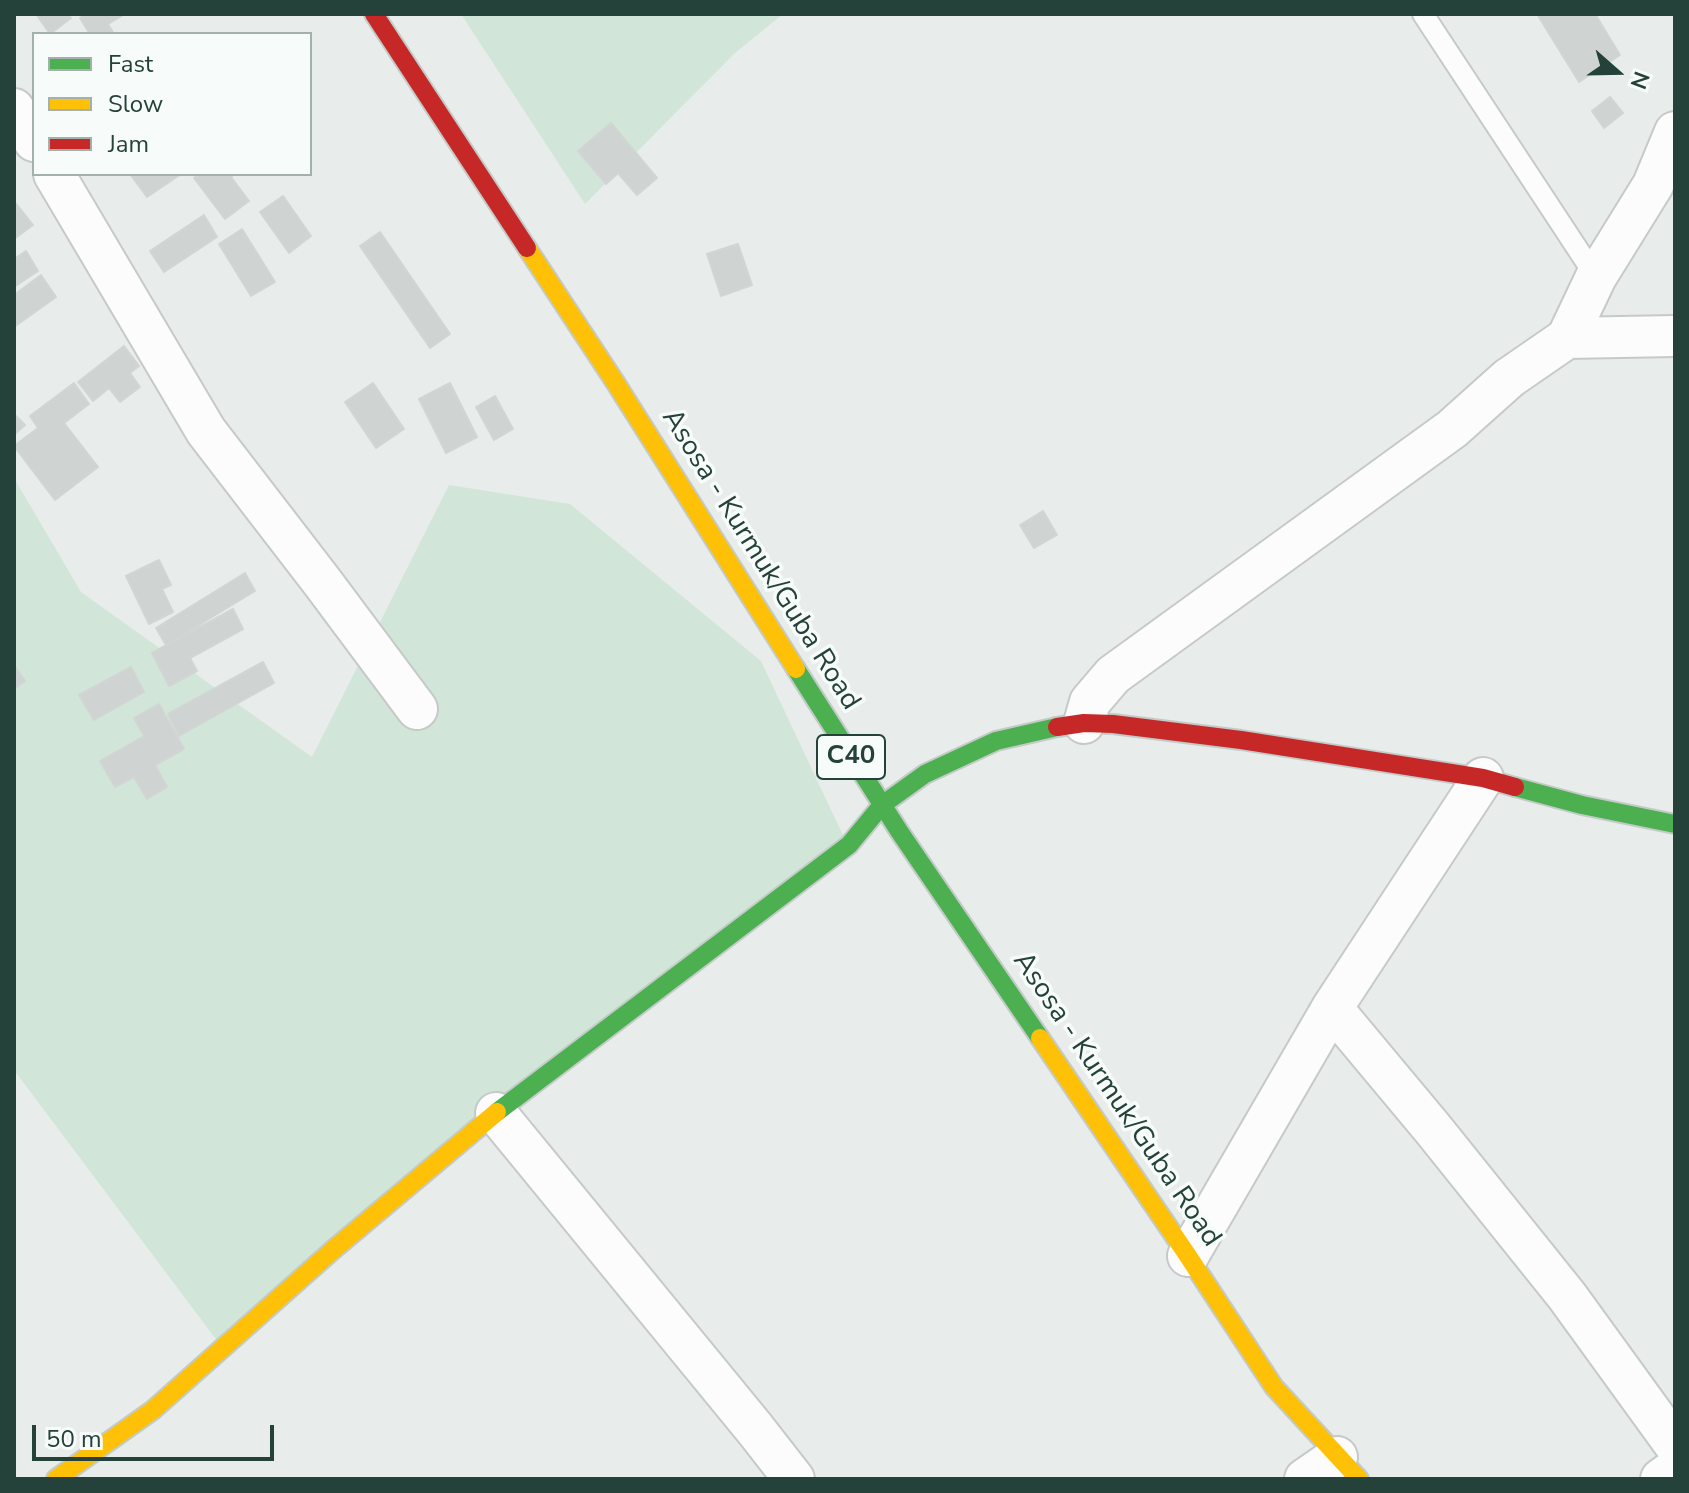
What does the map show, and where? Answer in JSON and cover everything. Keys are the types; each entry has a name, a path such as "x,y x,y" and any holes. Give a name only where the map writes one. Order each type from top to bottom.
{"main road":[{"name":"Asosa - Kurmuk/Guba Road","path":"374,14 615,382 882,805 1274,1387 1348,1468"},
{"path":"56,1479 153,1410 334,1249 496,1113 849,845 882,805 925,774 996,741 1054,727 1084,723 1113,724 1227,738 1483,778 1582,805 1675,824"}],"street":[{"path":"14,109 32,138"},
{"path":"1084,723 1090,702 1113,675 1452,429 1509,378 1567,338 1596,277 1653,185 1674,138"},
{"path":"55,176 206,431 417,709"},
{"path":"1567,338 1675,336"},
{"path":"1188,1256 1332,1008 1483,778"},
{"path":"1332,1008 1567,1296 1675,1445"},
{"path":"496,1113 794,1479"},
{"path":"1305,1479 1348,1468"},
{"path":"1661,1479 1675,1469"}],"lane":[{"path":"1423,14 1596,277"}],"green space":[{"path":"461,14 783,14 735,53 585,204"},
{"path":"14,478 81,592 312,757 449,485 570,504 761,661 849,848 218,1342 14,1070"}],"building":[{"path":"36,14 68,14 71,18 49,32"},
{"path":"86,14 125,14 108,24 113,32 89,32 80,18"},
{"path":"1537,14 1595,14 1620,55 1579,82"},
{"path":"1610,97 1623,113 1604,128 1592,111"},
{"path":"611,123 657,178 637,195 618,173 606,184 578,151"},
{"path":"131,176 178,176 147,197"},
{"path":"232,176 249,201 225,219 194,178"},
{"path":"283,196 311,236 289,253 260,212"},
{"path":"14,201 33,225 14,239"},
{"path":"204,215 217,237 164,272 150,251"},
{"path":"242,229 275,282 251,296 219,244"},
{"path":"380,232 450,334 430,348 360,246"},
{"path":"738,244 752,285 721,296 707,254"},
{"path":"26,251 38,271 14,287 14,259"},
{"path":"41,275 56,297 14,327 14,295"},
{"path":"124,346 139,366 130,373 140,387 120,402 109,388 93,401 78,382"},
{"path":"74,383 89,404 64,423 98,467 55,500 14,446 38,428 30,416"},
{"path":"373,383 404,429 376,448 345,402"},
{"path":"450,383 477,437 446,453 419,399"},
{"path":"495,396 513,429 494,440 476,407"},
{"path":"14,414 25,425 14,435"},
{"path":"1043,511 1057,535 1034,548 1020,525"},
{"path":"159,560 171,585 162,589 173,612 149,624 126,576"},
{"path":"245,573 255,591 166,645 156,628"},
{"path":"233,609 243,629 190,658 197,671 169,686 152,653"},
{"path":"263,662 274,683 179,736 168,714"},
{"path":"14,665 25,681 14,689"},
{"path":"131,667 144,692 94,720 79,695"},
{"path":"159,704 184,749 155,765 167,787 147,799 134,777 115,787 100,761 144,736 134,718"}],"traffic: fast":[{"path":"796,669 899,831 1040,1038"},
{"path":"497,1112 849,845 882,805 925,774 996,741 1057,727"},
{"path":"1515,787 1582,805 1675,824"}],"traffic: slow":[{"path":"527,248 796,669"},
{"path":"1040,1038 1274,1387 1359,1479"},
{"path":"56,1479 153,1410 334,1249 497,1112"}],"traffic: jam":[{"path":"374,14 527,248"},
{"path":"1057,727 1084,723 1113,724 1241,740 1483,778 1515,787"}]}
